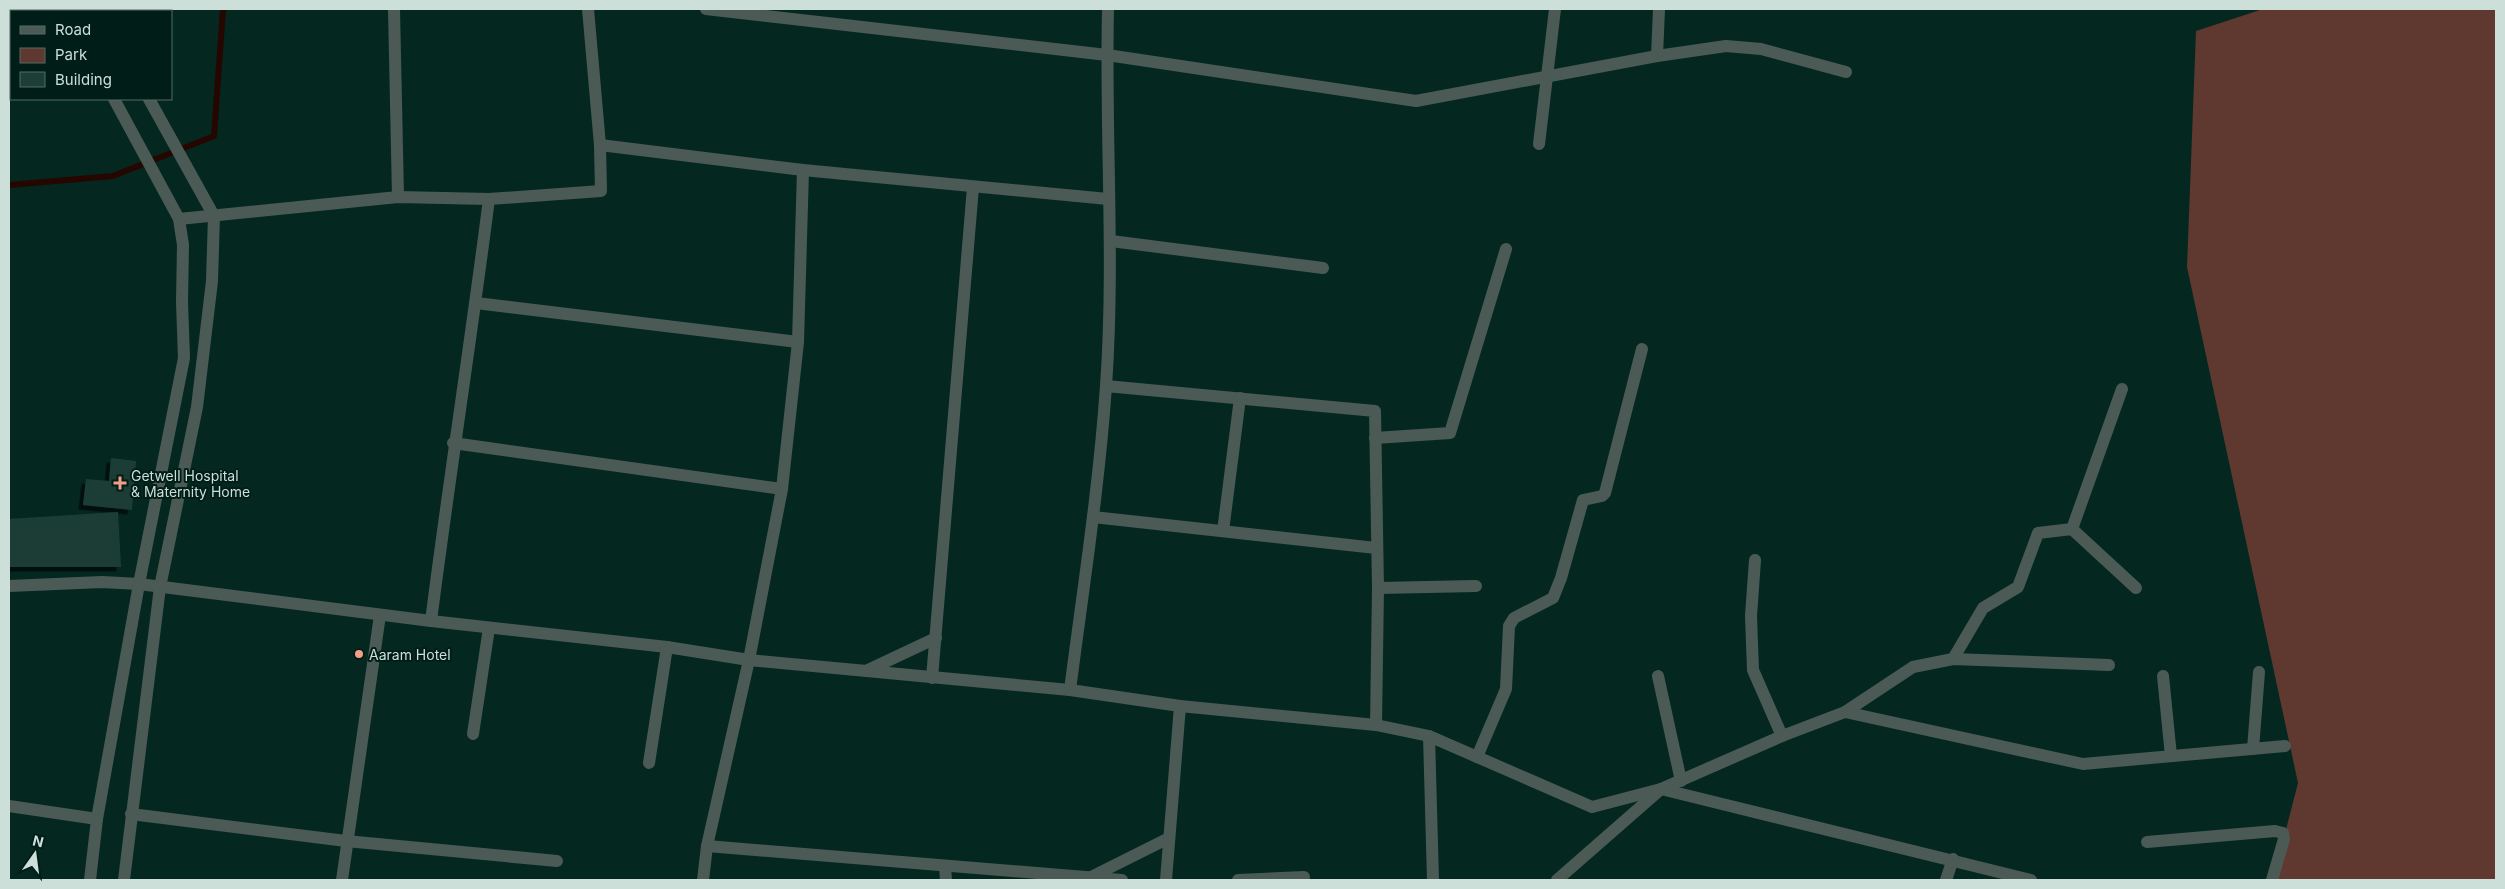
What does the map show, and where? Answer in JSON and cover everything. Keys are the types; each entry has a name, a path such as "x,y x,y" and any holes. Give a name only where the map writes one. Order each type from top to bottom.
{"street":[{"path":"394,9 398,197"},
{"path":"179,219 398,197 489,199 601,192 600,145 588,9"},
{"path":"706,9 1107,55 1416,101 1658,56 1726,46 1761,49 1846,72"},
{"path":"1070,690 1093,517 1106,386 1111,242 1108,199 1108,9"},
{"path":"1540,144 1555,9"},
{"path":"1658,9 1658,56"},
{"path":"90,880 97,819 139,584 184,358 182,302 183,245 179,219 135,142 114,100"},
{"path":"124,880 160,587 197,407 212,281 214,216 150,100"},
{"path":"600,145 803,170 1108,199"},
{"path":"703,880 707,846 748,660 782,489 798,342 803,170"},
{"path":"932,678 973,187"},
{"path":"430,621 453,443 476,303 489,199"},
{"path":"1111,242 1323,268"},
{"path":"1375,438 1450,433 1506,249"},
{"path":"476,303 798,342"},
{"path":"1477,757 1506,688 1509,626 1514,618 1553,598 1560,584 1583,500 1602,496 1605,493 1642,349"},
{"path":"1106,386 1375,411 1378,588 1376,725"},
{"path":"2072,529 2122,389"},
{"path":"1223,531 1240,398"},
{"path":"453,443 782,489"},
{"path":"1093,517 1376,548"},
{"path":"1952,660 1983,608 2018,587 2038,533 2072,529 2136,588"},
{"path":"1755,560 1751,616 1752,670 1782,736"},
{"path":"9,586 102,582 139,584 488,628 667,647 748,660 1070,690 1180,706 1376,725 1429,736 1592,807 1661,789 1782,736 1845,712 1913,667 1952,660 2109,665"},
{"path":"1378,588 1476,586"},
{"path":"342,880 346,841 380,615"},
{"path":"473,734 488,628"},
{"path":"866,672 936,638"},
{"path":"649,763 667,647"},
{"path":"2253,749 2258,672"},
{"path":"1658,676 1681,781"},
{"path":"2163,676 2171,756"},
{"path":"1166,880 1180,706"},
{"path":"1845,712 2083,764 2285,746"},
{"path":"1429,736 1433,880"},
{"path":"1661,789 2031,880"},
{"path":"1557,880 1661,789"},
{"path":"9,806 97,819"},
{"path":"131,814 346,841 557,861"},
{"path":"2147,842 2275,831 2283,833 2284,839 2272,880"},
{"path":"1089,878 1169,838"},
{"path":"707,846 945,866 1061,878 1122,880"},
{"path":"1946,880 1953,860"},
{"path":"945,866 946,880"},
{"path":"1238,880 1304,877"}],"green space":[{"path":"2263,9 2496,9 2496,880 2273,880 2298,783 2187,267 2196,31"}],"building":[{"path":"111,458 136,461 132,510 83,505 86,479 109,481"},
{"path":"118,512 121,567 9,567 9,519"}],"waterway":[{"path":"9,185 113,176 214,136 223,9"}],"place":[{"name":"Getwell Hospital & Maternity Home","path":"120,483"},
{"name":"Aaram Hotel","path":"359,654"}]}
